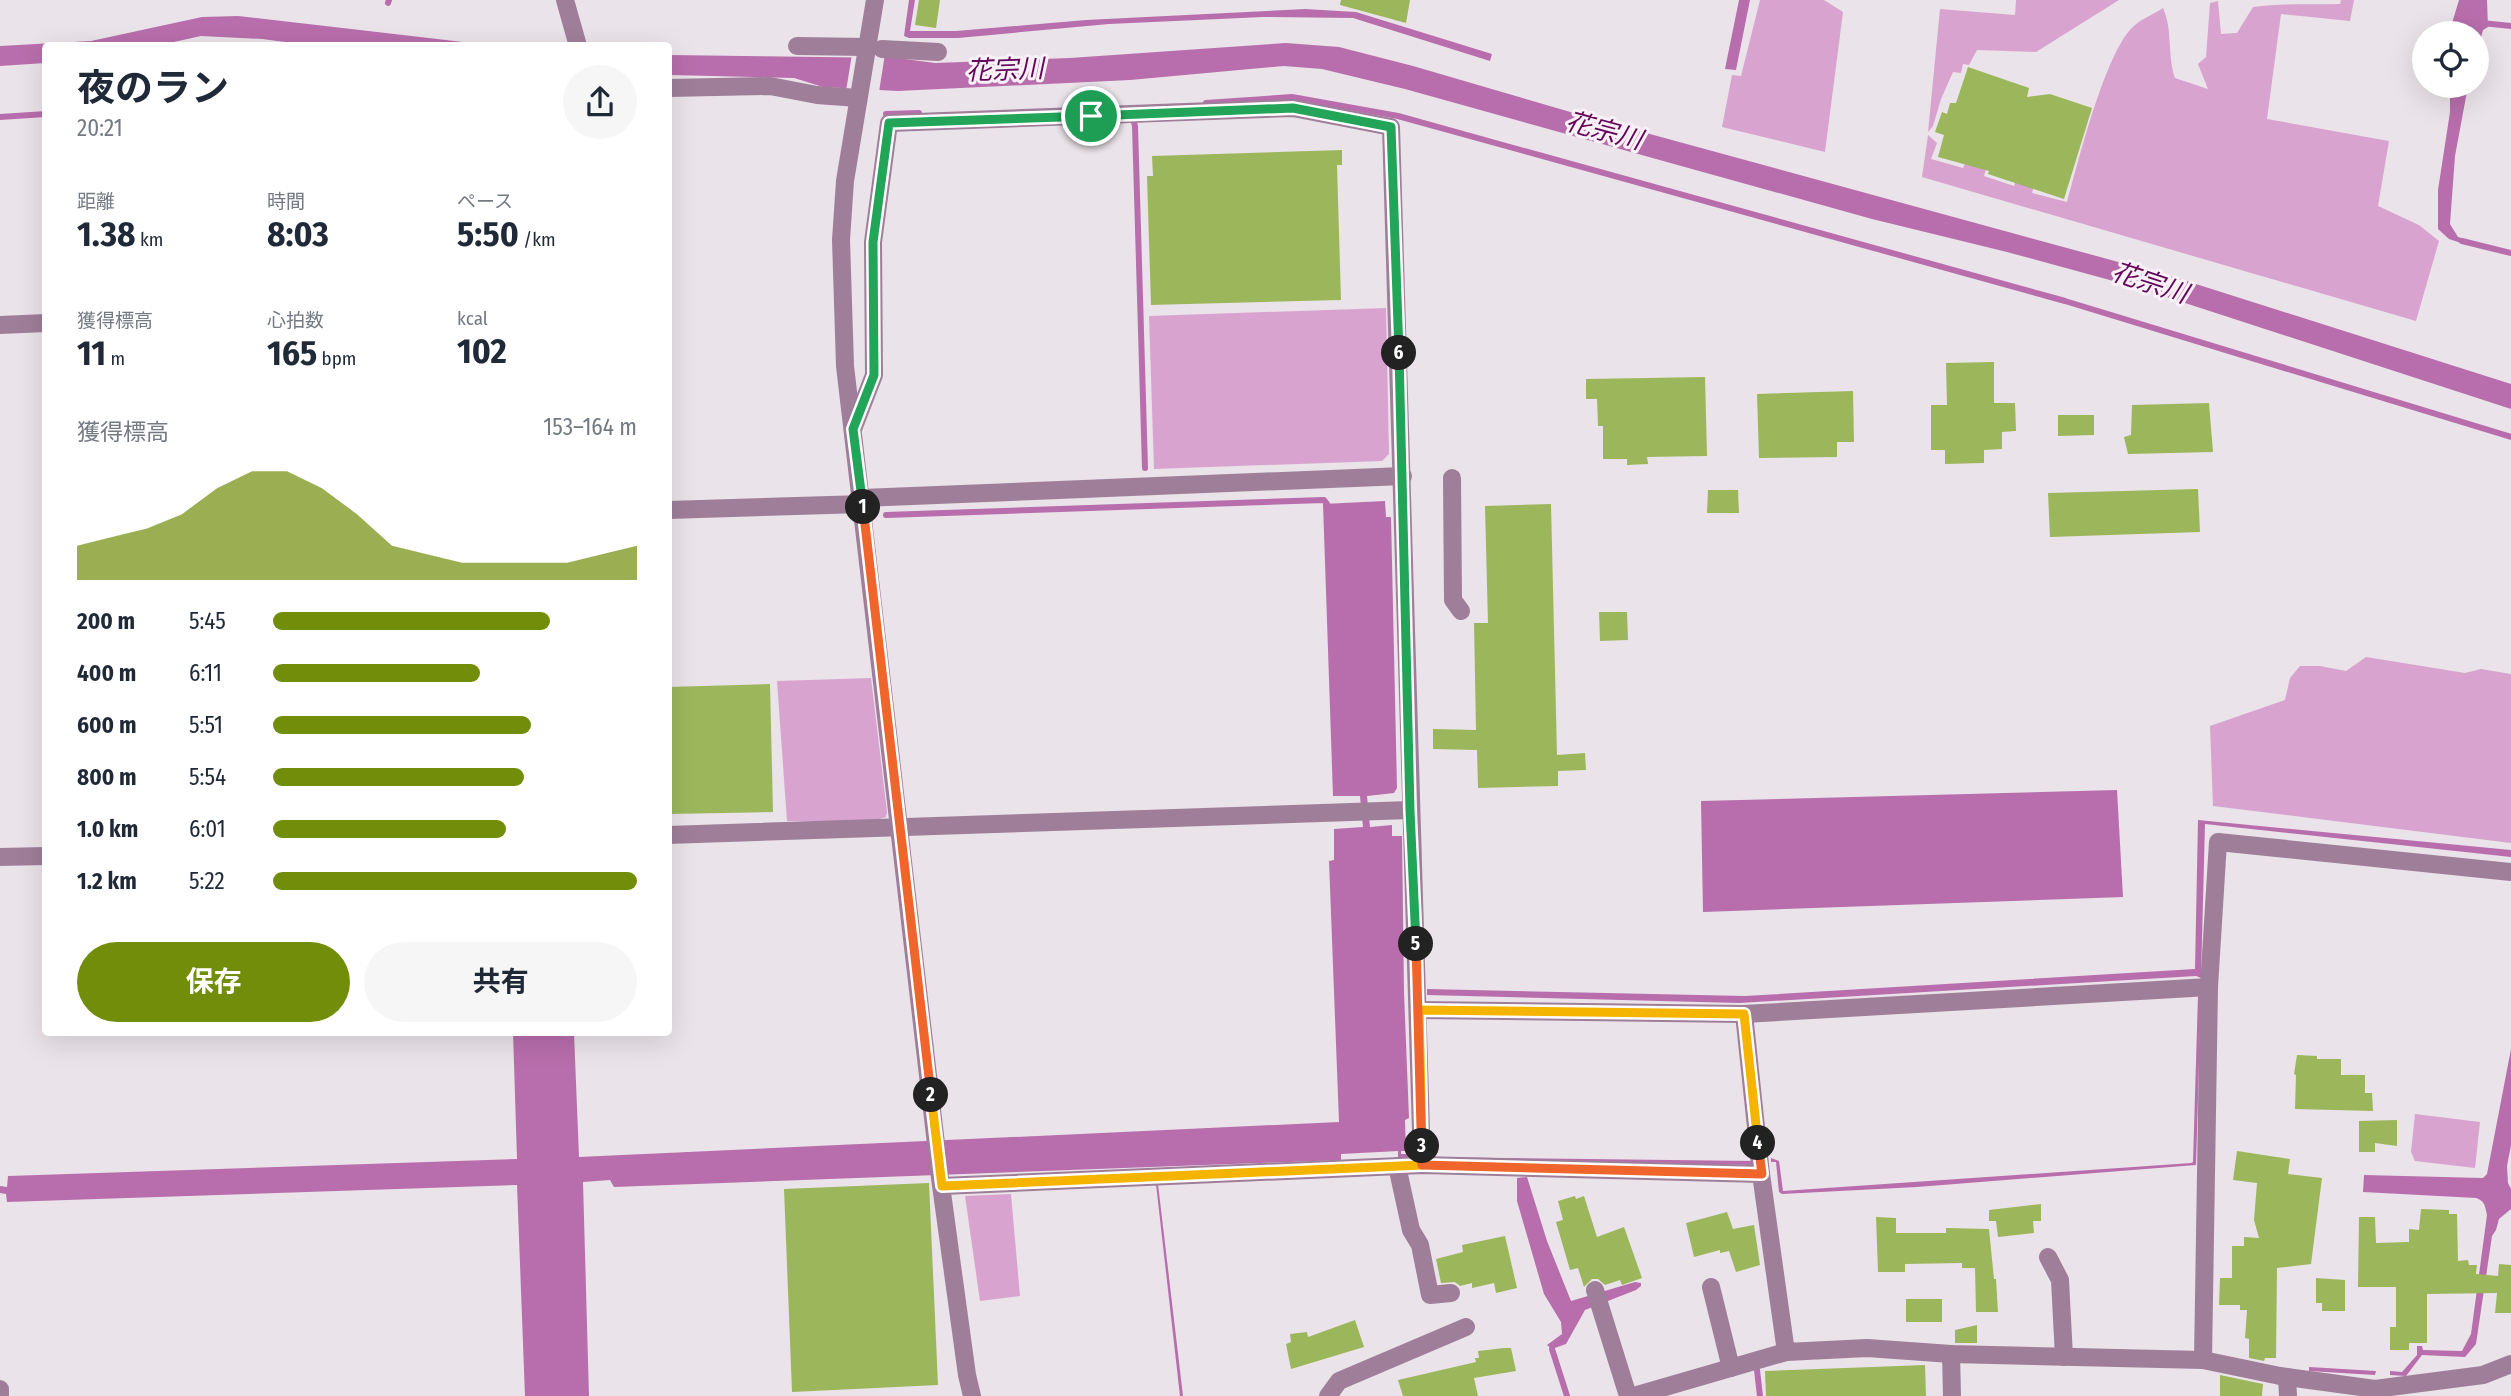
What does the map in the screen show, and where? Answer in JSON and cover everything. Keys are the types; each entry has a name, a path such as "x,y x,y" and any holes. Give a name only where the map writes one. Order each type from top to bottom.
{"street":[{"path":"565,0 577,42"},
{"path":"875,0 871,49 859,96 845,181 841,240 845,366 941,1182 972,1396"},
{"path":"797,46 938,52"},
{"path":"672,88 770,86 817,95 859,96"},
{"path":"853,429 874,375 873,242 889,123 1293,108 1391,127 1422,1165"},
{"path":"0,325 42,323"},
{"path":"672,510 1403,476"},
{"path":"1452,478 1453,600 1461,611"},
{"path":"672,835 1410,810"},
{"path":"2203,1360 2209,987 2218,842 2511,872"},
{"path":"0,857 42,856"},
{"path":"1419,1010 1744,1014 2209,987"},
{"path":"1744,1014 1786,1352"},
{"path":"941,1182 1422,1165 1762,1174"},
{"path":"1397,1166 1411,1230 1420,1244 1430,1295 1451,1293"},
{"path":"2048,1257 2060,1280 2063,1357"},
{"path":"1711,1287 1731,1368"},
{"path":"1595,1290 1631,1396 1786,1352 1867,1348 1951,1354 2203,1360 2287,1377 2375,1389 2483,1375 2511,1363"},
{"path":"1328,1396 1339,1381 1466,1327"},
{"path":"1951,1354 1952,1396"},
{"path":"2287,1377 2288,1396"},
{"path":"0,1389 0,1396"}],"shaded area":[{"path":"1760,0 1824,0 1843,12 1825,152 1722,127 1732,75 1741,76"},
{"path":"2016,0 2119,0 2036,52 1977,50 1969,65 1963,64 1961,73 1953,72 1933,126 1928,132 1940,9 2015,15"},
{"path":"2341,0 2354,0 2350,21 2281,14 2267,119 2389,141 2378,206 2419,225 2439,241 2416,321 1922,177 1928,135 1937,143 1931,159 1963,168 1968,157 1987,166 1984,176 2014,186 2018,175 2036,179 2032,193 2067,202 2104,81 2124,38 2135,25 2163,8 2175,78 2208,89 2198,64 2206,57 2210,3 2218,1 2221,34 2237,33 2253,7 2340,4"},
{"path":"1386,308 1389,454 1382,461 1154,469 1149,316"},
{"path":"2366,657 2465,673 2481,669 2511,674 2511,843 2213,806 2210,726 2285,700 2290,678 2300,666 2320,666 2346,671"},
{"path":"871,678 886,817 869,822 787,821 777,681"},
{"path":"2415,1114 2480,1122 2475,1168 2415,1161 2411,1152"},
{"path":"1011,1194 1020,1296 980,1301 965,1196"}],"water":[{"path":"909,0 915,0 910,31 956,31 1086,20 1305,9 1356,12 1492,54 1490,61 1353,18 1263,17 1109,24 958,38 909,38 904,36"},
{"path":"1739,0 1750,0 1736,70 1725,69"},
{"path":"2459,0 2487,0 2488,21 2453,21"},
{"path":"238,16 463,42 285,42 201,36 174,42 73,42 91,41 202,17"},
{"name":"花宗川","path":"1286,43 1339,47 2177,278 2511,384 2511,409 2139,288 1872,219 1405,89 1322,69 1284,66 1130,80 898,91 823,87 794,78 672,75 672,55 897,58 935,63 1070,58"},
{"path":"42,44 42,63 0,66 0,46"},
{"path":"2450,98 2466,98 2455,156 2450,224 2458,237 2468,240 2467,245 2449,239 2438,229 2438,190"},
{"path":"1385,501 1386,517 1391,517 1397,788 1394,793 1367,796 1370,827 1392,825 1392,836 1402,836 1409,1118 1405,1120 1406,1151 1401,1151 1401,1154 1412,1154 1413,1158 1398,1158 1398,1151 1341,1154 1341,1160 614,1187 610,1180 583,1182 589,1396 525,1396 517,1185 7,1202 6,1194 0,1193 0,1186 7,1187 8,1176 517,1159 513,1036 574,1036 579,1157 1339,1122 1329,861 1334,860 1334,829 1363,827 1360,796 1333,796 1323,504"},
{"path":"2117,790 2123,897 1703,912 1701,801"},
{"path":"2198,820 2511,850 2511,857 2205,824 2201,978 2196,976 1739,1003 1427,995 1427,989 1745,996 2195,969"},
{"path":"2198,995 2201,995 2196,1165 1917,1187 1782,1194 1779,1192 1776,1162 1771,1162 1771,1158 1779,1161 1783,1191 2191,1163"},
{"path":"2511,1049 2511,1145 2507,1166 2511,1209 2499,1219 2492,1236 2476,1344 2465,1357 2422,1355 2406,1376 2390,1375 2390,1371 2402,1372 2417,1355 2417,1346 2422,1346 2423,1350 2462,1351 2471,1334 2487,1215 2483,1202 2476,1198 2363,1192 2364,1175 2483,1178 2487,1174"},
{"path":"1433,1157 1754,1161 1754,1165 1524,1162"},
{"path":"1527,1177 1547,1241 1571,1301 1635,1282 1641,1283 1636,1290 1585,1310 1566,1344 1552,1349 1547,1345 1562,1334 1561,1322 1544,1294 1517,1201 1517,1178"},
{"path":"1158,1184 1183,1396 1180,1396"},
{"path":"2309,1367 2376,1371 2375,1375 2309,1371"}],"pier":[{"path":"852,54 885,54 879,92 846,91"}],"building":[{"path":"919,0 940,0 936,28 915,25"},
{"path":"1341,0 1410,0 1406,23 1340,5"},
{"path":"1968,67 2029,88 2027,97 2050,94 2092,108 2064,199 1988,174 1989,171 1938,157 1944,135 1935,132 1942,112 1947,114 1950,103 1956,103"},
{"path":"1342,150 1342,165 1337,165 1341,300 1151,305 1147,176 1153,176 1152,156"},
{"path":"1994,362 1994,403 2015,403 2016,431 2002,432 2002,449 1984,450 1984,463 1945,464 1945,450 1931,450 1931,405 1947,405 1946,363"},
{"path":"1705,377 1707,456 1647,457 1648,464 1627,465 1627,459 1603,459 1603,426 1598,426 1597,399 1586,399 1586,379"},
{"path":"1853,391 1854,442 1837,442 1837,457 1759,458 1757,394"},
{"path":"2209,403 2213,452 2128,454 2124,437 2131,435 2132,405"},
{"path":"2058,415 2094,415 2094,435 2058,436"},
{"path":"2198,489 2200,532 2050,537 2048,493"},
{"path":"1708,490 1738,490 1739,513 1707,513"},
{"path":"1551,504 1557,755 1585,753 1586,770 1558,771 1558,786 1478,788 1477,750 1433,749 1433,729 1476,730 1474,623 1488,623 1485,506"},
{"path":"1599,612 1627,612 1628,640 1600,641"},
{"path":"770,684 773,812 672,814 672,687"},
{"path":"2297,1055 2317,1056 2317,1059 2341,1059 2341,1075 2365,1075 2365,1093 2372,1093 2373,1111 2295,1109 2294,1074"},
{"path":"2397,1120 2397,1146 2375,1143 2375,1152 2359,1152 2359,1121"},
{"path":"2237,1151 2290,1159 2288,1174 2322,1178 2311,1264 2277,1268 2276,1358 2265,1358 2264,1361 2249,1358 2249,1339 2245,1338 2247,1310 2240,1310 2240,1305 2219,1305 2220,1278 2232,1278 2232,1246 2244,1246 2244,1237 2259,1238 2254,1220 2257,1183 2233,1180"},
{"path":"929,1183 938,1385 792,1392 784,1189"},
{"path":"1575,1196 1576,1199 1584,1196 1597,1237 1624,1227 1642,1278 1622,1285 1620,1280 1605,1285 1598,1279 1592,1279 1584,1287 1578,1268 1570,1270 1556,1222 1563,1220 1558,1201"},
{"path":"2041,1204 2041,1221 2033,1221 2034,1233 1998,1237 1996,1221 1989,1221 1989,1210"},
{"path":"2421,1209 2449,1210 2449,1214 2457,1214 2458,1261 2468,1260 2469,1265 2477,1265 2476,1274 2498,1276 2499,1264 2511,1265 2511,1313 2495,1313 2497,1293 2427,1294 2427,1343 2409,1343 2409,1350 2390,1350 2390,1327 2396,1327 2396,1287 2358,1287 2359,1217 2375,1217 2376,1243 2409,1242 2409,1229 2419,1230"},
{"path":"1727,1212 1733,1229 1754,1225 1760,1265 1736,1272 1729,1251 1720,1253 1720,1250 1694,1257 1686,1223"},
{"path":"1876,1217 1896,1218 1896,1233 1946,1233 1946,1228 1989,1229 1998,1312 1976,1312 1975,1268 1962,1268 1962,1263 1905,1264 1905,1272 1878,1272"},
{"path":"1505,1236 1517,1288 1496,1293 1494,1283 1472,1288 1472,1283 1460,1286 1455,1282 1441,1283 1436,1259 1463,1252 1462,1245"},
{"path":"2316,1278 2345,1280 2345,1311 2322,1311 2322,1303 2316,1303"},
{"path":"1906,1299 1942,1299 1942,1322 1906,1322"},
{"path":"1355,1320 1364,1347 1291,1369 1286,1344 1291,1342 1290,1334 1307,1332 1308,1337"},
{"path":"1977,1325 1977,1343 1955,1343 1955,1330"},
{"path":"1511,1348 1516,1371 1474,1378 1478,1396 1403,1396 1398,1380 1476,1362 1475,1358 1479,1358 1478,1351"},
{"path":"1925,1365 1926,1396 1766,1396 1765,1371"},
{"path":"2220,1375 2263,1384 2262,1396 2220,1396"}],"waterway":[{"path":"2489,24 2511,26"},
{"path":"1206,103 1292,97 1398,116 2065,301 2511,437"},
{"path":"886,114 919,113"},
{"path":"0,117 42,114"},
{"path":"1132,116 1135,126 1145,468"},
{"path":"2462,241 2511,253"},
{"path":"886,515 1324,500 1327,504"},
{"path":"1552,1349 1567,1396"},
{"path":"1757,1370 1760,1396"}],"route":[{"path":"1091,116 889,123 873,242 874,375 853,429 942,1186 1422,1165 1419,1010 1744,1014 1762,1174 1422,1165 1391,127 1293,108 1091,116"}]}
